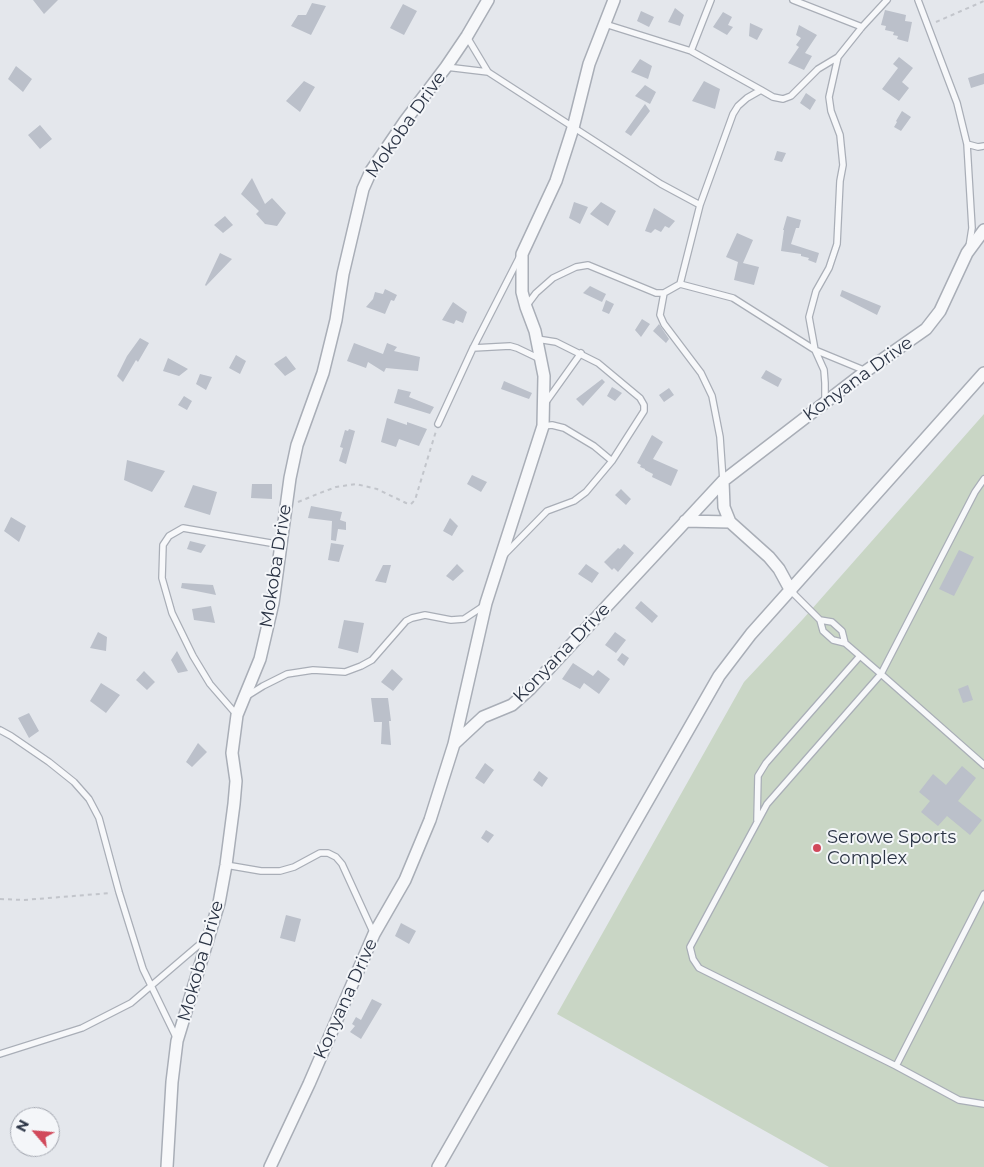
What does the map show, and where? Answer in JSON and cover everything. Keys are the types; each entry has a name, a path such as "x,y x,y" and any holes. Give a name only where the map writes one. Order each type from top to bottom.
{"street":[{"name":"Mokoba Drive","path":"167,1167 172,1082 178,1041 218,903 226,865 236,781 232,753 237,715 260,659 273,602 282,545 285,510 297,445 322,373 336,320 363,189 371,171 405,121 446,67 488,0"},
{"path":"454,744 486,603 543,426 544,376 537,339 526,307 521,284 522,254 556,182 573,128 589,64 614,0"},
{"name":"Konyana Drive","path":"270,1167 309,1084 374,934 408,871 430,820 454,744 483,718 512,705 530,689 723,481 866,371 926,329 940,311 968,253 984,230"},
{"path":"438,1167 719,676 751,634 984,373"},
{"path":"723,481 724,507 730,522 769,557 779,569 791,591"},
{"path":"685,521 730,522"}],"lane":[{"path":"691,51 711,0"},
{"path":"792,0 862,27"},
{"path":"604,24 691,51 774,97 783,99 791,96 818,69 838,56 886,0"},
{"path":"918,0 957,103 967,144 972,228 968,253"},
{"path":"467,36 488,72 661,184 700,205"},
{"path":"825,404 824,370 815,350 809,317 816,291 829,268 837,244 842,165 840,135 831,111 829,96 838,56"},
{"path":"446,67 488,72"},
{"path":"680,284 700,205 734,114 738,106 747,98 761,90"},
{"path":"967,144 978,147 984,146"},
{"path":"438,424 473,348 522,254"},
{"path":"526,307 536,293 554,278 576,266 588,265 651,292 664,293 680,284 733,298 815,350 866,371"},
{"path":"664,293 660,315 664,324 701,372 712,396 720,437 723,481"},
{"path":"500,559 547,511 574,501 586,492 612,461 644,411 644,405 640,398 605,369 581,353 556,342 537,339"},
{"path":"473,348 510,346 542,360"},
{"path":"544,404 581,353"},
{"path":"543,426 552,425 564,428 594,446 612,461"},
{"path":"984,479 975,492 881,674 767,804 690,947 693,959 699,968 896,1066 959,1100 984,1104"},
{"path":"237,715 210,684 193,656 172,613 162,578 164,545 169,536 183,528 282,545"},
{"path":"791,591 820,620 824,630 833,640 845,643 984,765"},
{"path":"243,698 287,674 313,670 345,672 361,666 372,660 406,621 425,615 451,620 464,619 486,603"},
{"path":"820,620 832,622 842,631 845,643"},
{"path":"757,822 758,776 766,763 860,656"},
{"path":"0,730 49,762 74,782 89,798 99,818 119,892 143,969 178,1041"},
{"path":"226,865 261,871 280,871 294,867 320,853 328,852 336,856 342,864 374,934"},
{"path":"896,1066 984,894"},
{"path":"0,1054 82,1028 131,1003 209,936"}],"path":[{"path":"927,25 984,1"},
{"path":"285,510 320,493 356,484 377,489 411,504 415,500 438,424"},
{"path":"0,899 24,900 119,892"}],"green space":[{"name":"Serowe Sports Complex","path":"984,414 984,1167 829,1167 557,1014 744,682 803,619"}],"building":[{"path":"33,0 58,0 44,14"},
{"path":"312,3 326,6 311,35 291,26 298,15 306,15"},
{"path":"403,4 417,11 404,35 390,28"},
{"path":"675,8 684,15 680,26 668,22"},
{"path":"885,10 906,15 905,21 912,22 908,42 897,39 898,36 893,35 894,32 885,30 886,26 881,25"},
{"path":"641,11 654,17 649,27 637,21"},
{"path":"723,12 732,17 728,25 733,27 727,35 713,27"},
{"path":"750,23 763,29 757,40 749,36"},
{"path":"799,25 817,35 805,53 812,56 804,70 788,63 799,47 796,45 801,38 796,35"},
{"path":"899,57 913,68 902,82 909,88 899,101 882,89 898,68 893,64"},
{"path":"640,59 652,66 648,79 631,72"},
{"path":"16,66 32,79 23,92 8,79"},
{"path":"984,73 984,84 971,88 968,78"},
{"path":"304,81 315,87 300,112 286,101"},
{"path":"704,81 720,89 715,109 692,101"},
{"path":"645,85 656,92 650,104 635,96"},
{"path":"806,93 816,100 810,110 800,103"},
{"path":"645,104 650,111 631,136 625,132"},
{"path":"902,111 911,117 901,131 894,127"},
{"path":"40,125 52,139 40,149 28,135"},
{"path":"777,151 786,153 782,162 774,160"},
{"path":"252,178 265,204 272,198 286,213 277,226 265,224 256,214 259,211 241,194"},
{"path":"574,202 588,207 580,224 569,218"},
{"path":"601,202 616,211 608,226 590,214"},
{"path":"654,208 675,221 669,228 665,226 661,232 655,229 651,233 645,231"},
{"path":"225,216 233,225 223,233 214,225"},
{"path":"787,216 801,220 799,228 796,228 791,244 819,253 816,263 808,260 809,258 801,256 801,254 781,251 783,230"},
{"path":"737,233 753,240 743,263 759,267 754,285 734,280 738,262 726,257"},
{"path":"220,253 232,259 206,286 205,285"},
{"path":"590,286 606,294 602,302 583,293"},
{"path":"385,289 397,295 394,301 391,300 385,314 366,307 373,299 375,292 383,294"},
{"path":"842,290 881,306 877,315 840,296"},
{"path":"606,300 614,304 609,314 602,311"},
{"path":"453,302 467,312 463,323 456,320 454,324 442,320"},
{"path":"642,319 650,324 641,337 635,330"},
{"path":"659,324 669,339 666,343 653,331"},
{"path":"140,338 149,343 123,382 117,376 127,356"},
{"path":"354,343 383,354 387,343 397,347 394,351 420,357 418,371 386,368 384,372 368,362 366,368 347,361"},
{"path":"236,355 246,361 240,374 229,368"},
{"path":"286,356 296,369 285,376 274,364"},
{"path":"168,358 188,369 179,376 163,371"},
{"path":"766,370 782,379 778,387 761,378"},
{"path":"200,374 212,377 206,390 196,384"},
{"path":"602,379 605,382 583,406 576,399"},
{"path":"504,381 532,393 529,399 501,389"},
{"path":"612,387 622,393 615,401 607,396"},
{"path":"669,388 674,395 664,402 659,395"},
{"path":"398,389 411,392 409,397 434,407 430,414 394,403"},
{"path":"184,396 192,401 187,410 178,405"},
{"path":"387,418 427,429 419,446 399,439 396,447 381,442"},
{"path":"349,429 355,431 346,464 339,461 343,448 340,447 345,430 348,431"},
{"path":"652,435 663,442 653,459 678,470 671,486 652,477 653,474 640,467 641,465 637,463"},
{"path":"127,460 165,471 152,492 124,480"},
{"path":"472,475 487,482 481,492 467,484"},
{"path":"252,484 272,484 272,499 251,498"},
{"path":"193,485 217,492 210,515 184,507"},
{"path":"621,489 631,499 626,505 615,495"},
{"path":"311,506 342,512 340,520 346,522 346,530 338,529 336,541 331,540 332,521 308,518"},
{"path":"11,517 26,526 19,542 4,531"},
{"path":"450,518 458,526 452,536 443,531"},
{"path":"190,541 206,545 201,553 187,549"},
{"path":"331,543 344,545 339,562 328,560"},
{"path":"624,544 634,553 618,572 614,568 612,570 604,562"},
{"path":"959,550 974,557 954,596 939,589"},
{"path":"457,564 464,571 453,581 446,576"},
{"path":"586,564 599,573 592,583 578,574"},
{"path":"383,565 391,565 386,583 375,581"},
{"path":"182,583 213,585 216,595 181,588"},
{"path":"641,601 658,616 652,623 635,608"},
{"path":"211,606 215,623 194,620 192,609"},
{"path":"344,620 364,623 358,653 338,648"},
{"path":"98,632 107,637 106,651 90,648"},
{"path":"615,632 626,640 616,653 605,645"},
{"path":"177,651 188,671 178,673 171,660"},
{"path":"622,653 629,658 624,666 617,660"},
{"path":"573,663 593,676 598,670 610,679 599,694 584,683 580,689 562,679"},
{"path":"392,669 403,679 393,691 381,682"},
{"path":"144,671 155,682 147,690 136,680"},
{"path":"101,683 120,695 106,713 90,701"},
{"path":"968,685 973,700 963,703 958,689"},
{"path":"371,698 388,698 391,721 389,721 391,745 381,744 382,722 374,722"},
{"path":"29,713 39,731 29,738 18,718"},
{"path":"198,743 207,752 192,767 186,762"},
{"path":"485,763 494,770 484,784 475,778"},
{"path":"962,766 976,778 958,801 982,820 970,835 947,816 938,826 921,812 930,801 919,792 933,774 946,785"},
{"path":"539,771 548,778 542,787 533,780"},
{"path":"486,830 494,835 488,843 481,838"},
{"path":"286,915 301,919 295,942 280,938"},
{"path":"401,923 416,931 409,944 395,936"},
{"path":"372,999 382,1004 361,1039 350,1032 355,1026 352,1024 356,1017 361,1020"}],"place":[{"name":"Serowe Sports Complex","path":"817,848"}]}
